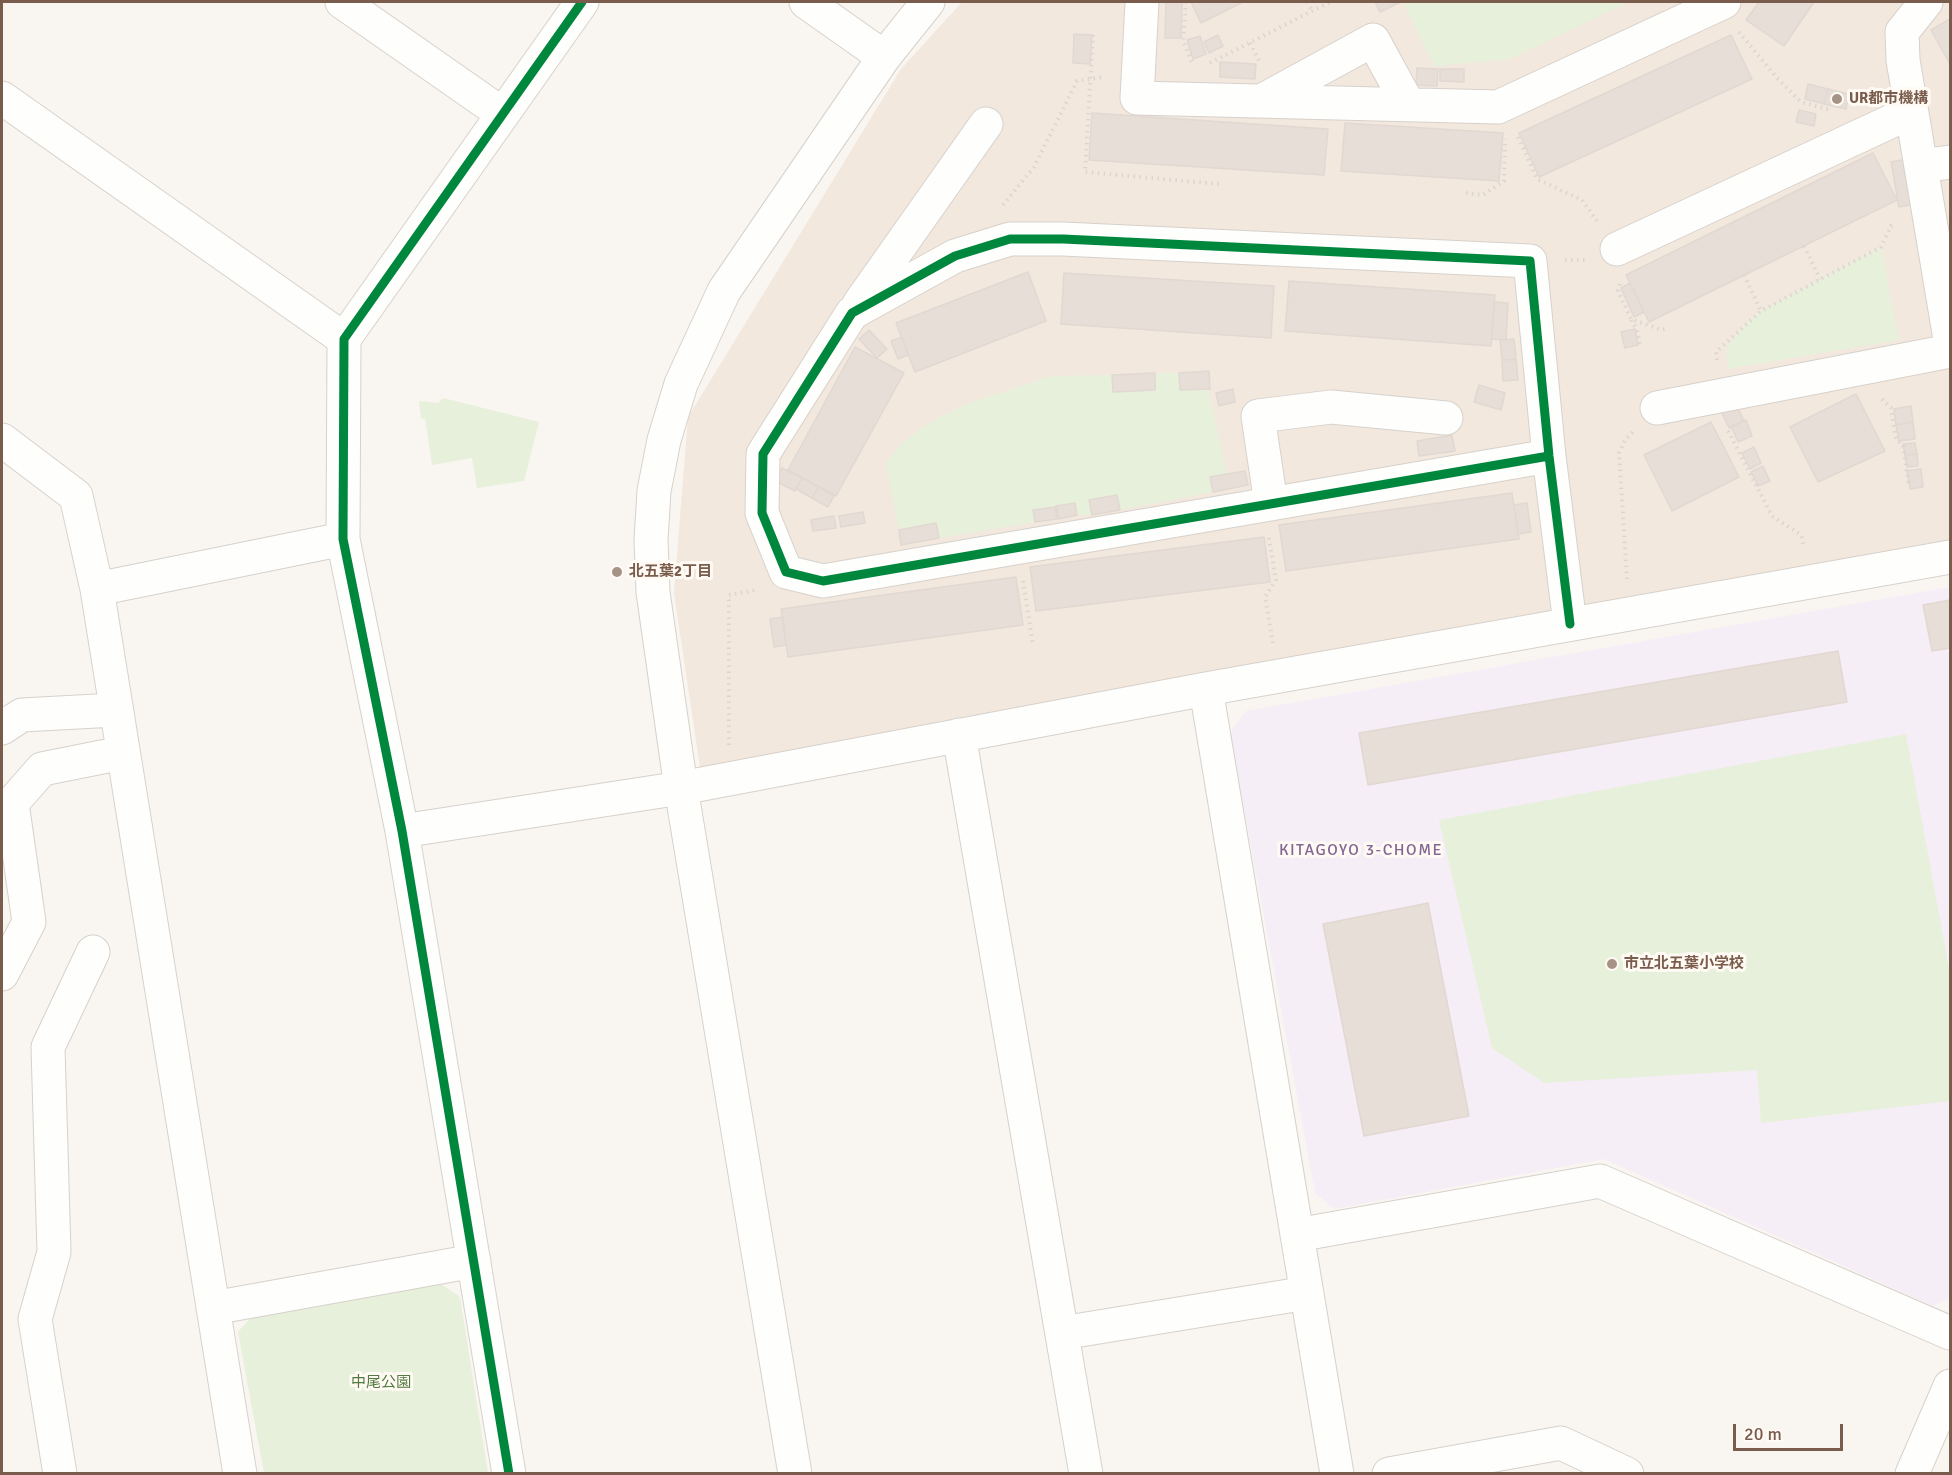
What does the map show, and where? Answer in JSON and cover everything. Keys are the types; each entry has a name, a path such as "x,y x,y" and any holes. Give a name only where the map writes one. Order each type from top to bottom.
{"street":[{"path":"342,2 501,113"},
{"path":"509,1473 402,831 343,539 344,339 501,113 582,2"},
{"path":"806,2 885,57"},
{"path":"795,1473 681,788 653,592 651,540 654,491 663,440 681,384 724,291 885,57 928,2"},
{"path":"1142,2 1137,98 1186,86 1263,100 1498,107 1721,4"},
{"path":"1926,2 1902,32 1902,60 1911,112 1936,164 1929,212 1950,339"},
{"path":"1263,100 1373,40 1408,104"},
{"path":"2,98 344,339"},
{"path":"1617,249 1911,112"},
{"path":"986,124 852,313 763,454 762,513 786,572 823,582 1549,456"},
{"path":"852,313 955,256 1010,239 1075,239 1530,261 1549,456 1570,624"},
{"path":"1657,408 1950,351"},
{"path":"1267,504 1258,416 1331,407 1446,418"},
{"path":"2,440 76,496 98,589 115,711 240,1473"},
{"path":"98,589 343,539"},
{"path":"402,831 681,788 1206,689 1950,557"},
{"path":"1206,689 1337,1473"},
{"path":"2,728 22,715 115,711"},
{"path":"959,735 1086,1473"},
{"path":"2,974 29,922 12,803 42,769 122,753"},
{"path":"60,1473 34,1319 54,1252 48,1047 93,952"},
{"path":"1298,1235 1600,1181 1950,1334"},
{"path":"213,1308 474,1261"},
{"path":"1062,1333 1307,1293"},
{"path":"1912,1473 1950,1386"},
{"path":"1389,1473 1561,1443 1624,1473"}],"path":[{"path":"1186,2 1183,41 1186,86"},
{"path":"1307,2 1312,10"},
{"path":"1186,86 1206,65 1330,2"},
{"path":"1721,4 1777,78 1802,102 1844,113 1871,130"},
{"path":"1094,35 1085,172 1220,184"},
{"path":"1001,208 1034,166 1077,81 1091,77 1138,76"},
{"path":"1534,92 1538,108 1516,133 1537,179 1582,200 1617,249 1623,270 1618,291 1636,328 1640,344"},
{"path":"1466,193 1483,195 1504,181 1505,132 1498,107"},
{"path":"1801,535 1772,516 1730,430 1726,432 1715,397 1716,351 1761,311 1881,247 1891,226 1929,212"},
{"path":"1804,246 1820,279"},
{"path":"1530,261 1589,260 1617,249"},
{"path":"1744,275 1761,311"},
{"path":"1631,319 1662,330 1668,328"},
{"path":"1878,365 1882,399 1891,408 1896,439 1903,445 1909,487"},
{"path":"1625,562 1619,453 1625,440 1657,408"},
{"path":"1267,504 1276,580 1265,597 1270,628"},
{"path":"1017,548 1033,645"},
{"path":"729,750 729,595 765,589"}],"shaded area":[{"path":"962,2 1950,2 1950,540 700,768 674,593 688,417 901,69"},
{"name":"市立北五葉小学校","path":"1950,587 1950,1298 1933,1306 1604,1159 1334,1209 1315,1193 1230,733 1246,711"}],"green space":[{"path":"1403,2 1629,2 1510,59 1434,66"},
{"path":"1881,247 1899,340 1728,369 1726,349 1742,327 1761,311"},
{"path":"1155,373 1179,373 1180,389 1208,389 1227,474 1210,477 1213,492 1120,510 1116,495 1089,500 1092,515 1077,515 1075,503 1034,510 1035,522 939,538 936,523 899,530 886,464 904,441 934,420 966,404 1052,376 1112,375 1113,392 1155,390"},
{"path":"443,398 539,422 524,481 477,488 472,458 432,465 425,418 421,419 419,401 438,403"},
{"path":"1906,734 1950,974 1950,1101 1761,1123 1757,1070 1544,1083 1492,1048 1439,820"},
{"name":"中尾公園","path":"435,1280 460,1297 488,1473 264,1473 238,1332 253,1315"}],"building":[{"path":"1166,2 1182,2 1181,38 1165,38"},
{"path":"1191,2 1243,2 1201,23"},
{"path":"1375,2 1401,2 1380,12"},
{"path":"1759,2 1814,2 1784,46 1746,20"},
{"path":"1950,19 1950,64 1931,30"},
{"path":"1074,34 1092,35 1090,64 1073,63"},
{"path":"1218,35 1223,46 1209,53 1204,42"},
{"path":"1731,35 1752,79 1539,177 1519,133"},
{"path":"1200,36 1206,54 1193,59 1187,40"},
{"path":"1220,62 1256,64 1255,79 1220,77"},
{"path":"1417,68 1438,69 1437,86 1416,85"},
{"path":"1440,69 1464,69 1464,82 1440,81"},
{"name":"UR都市機構","path":"1808,84 1828,89 1824,104 1805,99"},
{"name":"UR都市機構","path":"1828,89 1849,94 1846,109 1824,104"},
{"path":"1799,110 1816,114 1814,126 1796,122"},
{"path":"1092,113 1328,129 1324,175 1089,160"},
{"path":"1345,123 1503,133 1499,181 1341,171"},
{"path":"1873,153 1897,200 1649,322 1626,275"},
{"path":"1907,159 1915,204 1899,207 1891,162"},
{"path":"1028,272 1046,321 915,372 896,323"},
{"path":"1064,273 1274,286 1271,338 1061,324"},
{"path":"1289,281 1495,295 1491,346 1285,331"},
{"path":"1630,283 1644,312 1634,317 1621,288"},
{"path":"1494,302 1508,303 1506,340 1492,339"},
{"path":"1635,329 1638,345 1625,348 1621,332"},
{"path":"869,330 887,349 877,358 859,339"},
{"path":"902,337 908,355 898,359 891,341"},
{"path":"1514,339 1516,359 1502,360 1500,340"},
{"path":"855,347 904,373 836,496 788,470"},
{"path":"1516,359 1518,380 1503,381 1502,360"},
{"path":"1209,371 1210,389 1180,390 1179,373"},
{"path":"1155,373 1155,390 1113,392 1112,375"},
{"path":"1479,385 1505,393 1501,410 1474,402"},
{"path":"1233,389 1235,402 1219,406 1216,393"},
{"path":"1856,394 1885,451 1818,482 1790,427"},
{"path":"1736,404 1744,421 1729,428 1721,411"},
{"path":"1911,406 1913,422 1896,425 1894,409"},
{"path":"1746,420 1752,436 1738,442 1731,426"},
{"path":"1711,422 1739,477 1672,511 1644,455"},
{"path":"1913,422 1915,439 1899,441 1896,425"},
{"path":"1452,435 1455,451 1419,456 1417,441"},
{"path":"1915,443 1917,454 1905,455 1903,444"},
{"path":"1754,447 1761,463 1750,469 1742,453"},
{"path":"1917,454 1918,466 1907,467 1905,455"},
{"path":"1763,466 1770,481 1758,486 1751,472"},
{"path":"782,468 802,478 795,491 775,481"},
{"path":"1921,469 1923,487 1910,489 1907,471"},
{"path":"1245,471 1248,485 1213,492 1210,477"},
{"path":"802,478 819,487 812,498 796,489"},
{"path":"819,487 834,496 828,507 812,498"},
{"path":"1512,493 1519,539 1286,571 1279,525"},
{"path":"1117,495 1120,510 1092,515 1089,500"},
{"path":"1075,503 1077,515 1059,519 1056,506"},
{"path":"1527,503 1531,532 1518,534 1514,505"},
{"path":"1055,507 1057,519 1035,522 1033,510"},
{"path":"863,512 865,523 841,527 839,516"},
{"path":"834,516 836,528 813,531 811,520"},
{"path":"936,523 939,538 901,545 899,530"},
{"path":"1264,537 1270,582 1036,611 1030,567"},
{"path":"1016,577 1023,625 788,657 781,609"},
{"path":"1950,600 1950,648 1932,651 1923,605"},
{"path":"783,617 786,645 774,647 770,619"},
{"path":"1838,651 1847,702 1368,785 1359,733"},
{"path":"1428,903 1469,1116 1364,1136 1323,924"}],"cycle path":[{"path":"509,1474 402,831 343,539 344,339 582,2"},
{"path":"1549,456 823,581 786,572 762,513 763,454 852,313 955,256 1010,239 1063,239 1530,261 1549,456 1570,624"}],"place":[{"name":"UR都市機構","path":"1837,99"},
{"name":"北五葉2丁目","path":"617,572"},
{"name":"市立北五葉小学校","path":"1612,964"}],"district":[{"name":"KITAGOYO 3-CHOME","path":"1361,851"}]}
